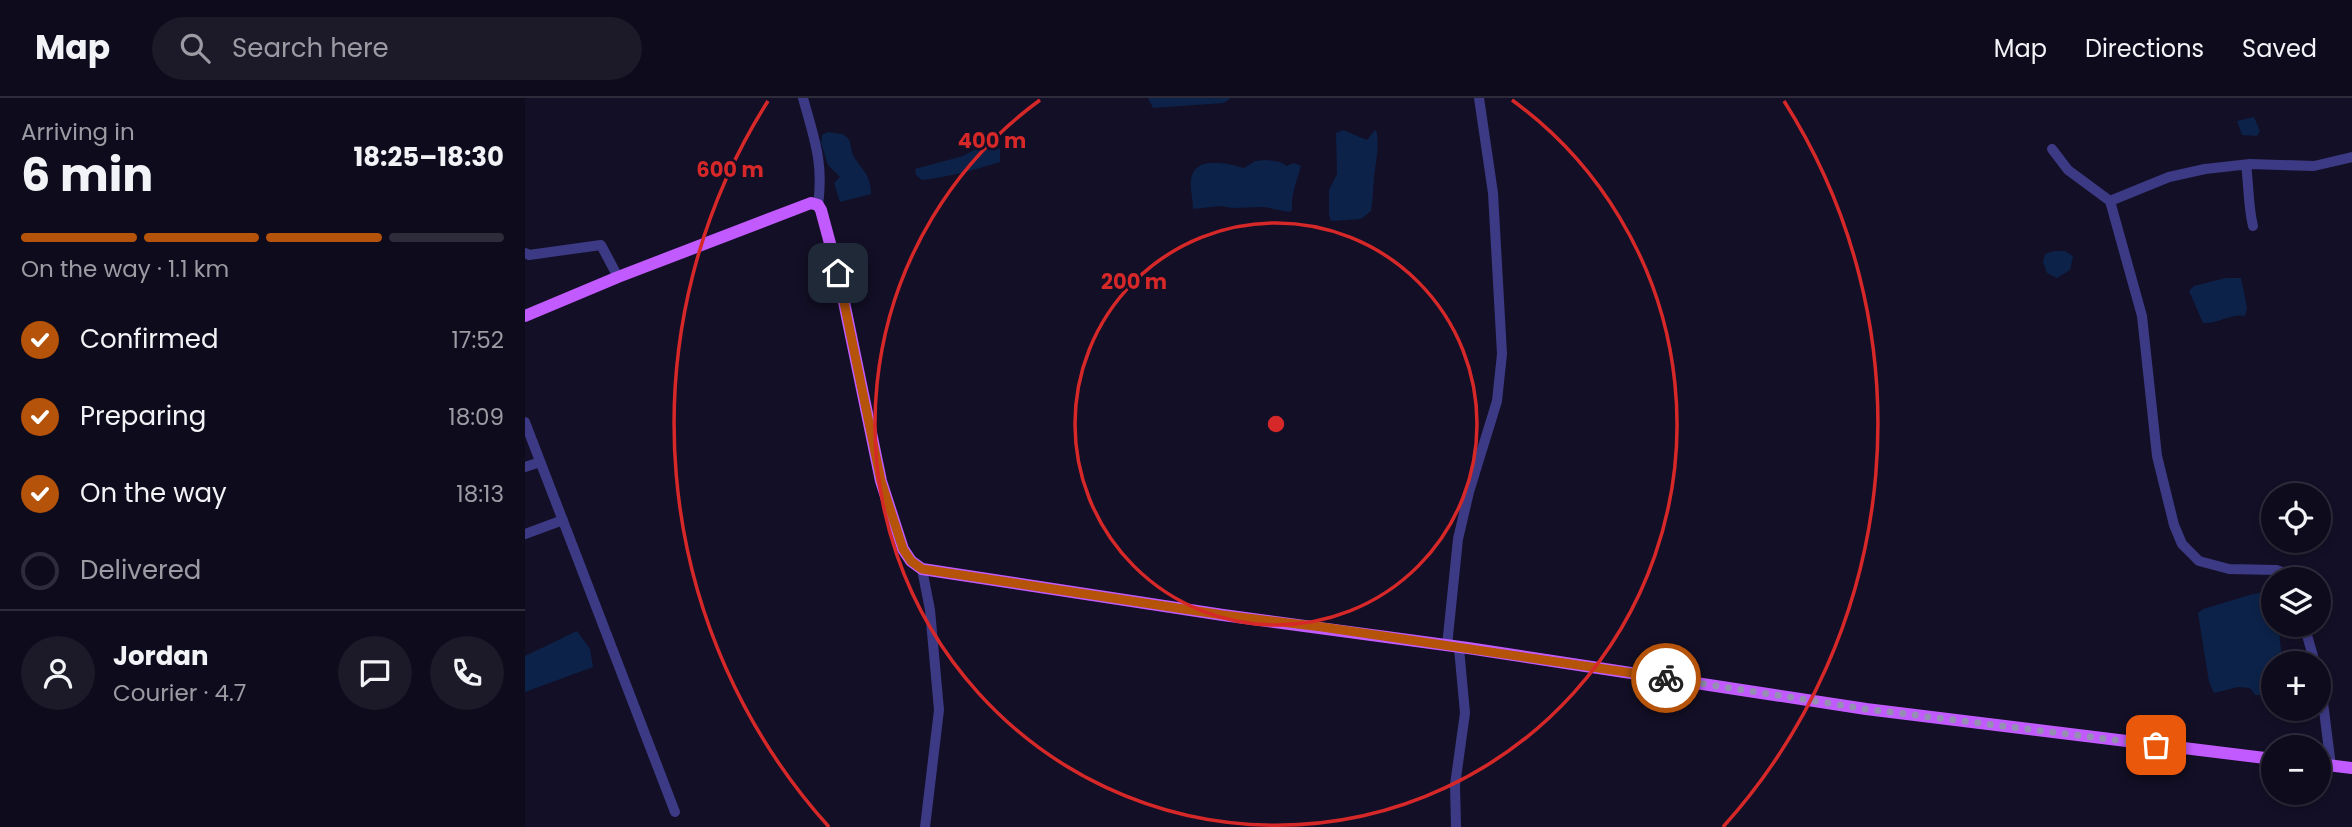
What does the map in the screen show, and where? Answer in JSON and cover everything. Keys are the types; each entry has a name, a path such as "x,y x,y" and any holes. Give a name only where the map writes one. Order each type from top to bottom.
{"main road":[{"path":"525,316 811,203 818,205 821,210 838,273 881,481 903,549 911,561 922,569 1455,651 1866,709 2261,758"},
{"path":"2331,766 2352,768"}],"street":[{"path":"803,98 820,161 818,205"},
{"path":"1456,827 1455,785 1463,732 1464,693 1455,651 1458,539 1469,492 1497,401 1502,354 1493,193 1479,98"},
{"path":"2052,149 2068,170 2110,201 2142,316 2157,456 2174,526 2182,544 2199,561 2229,569 2261,570"},
{"path":"2110,201 2169,177 2205,169 2246,165 2314,166 2352,157"},
{"path":"2246,165 2251,198 2248,204 2253,226"},
{"path":"525,253 529,255 601,245 618,277"},
{"path":"525,422 675,812"},
{"path":"525,467 540,461"},
{"path":"525,534 563,520"},
{"path":"922,569 932,624 939,710 925,827"}],"water":[{"path":"1148,98 1231,98 1224,103 1153,108"},
{"path":"2254,117 2260,131 2257,136 2242,135 2237,121"},
{"path":"1343,130 1367,140 1375,130 1377,133 1372,207 1361,219 1331,221 1329,190 1337,174 1336,133"},
{"path":"828,132 847,137 853,155 867,176 871,194 840,202 834,183 840,177 828,165 821,143 822,135"},
{"path":"994,147 1000,149 1000,162 932,179 922,180 916,175 915,169 963,156 976,149 987,150"},
{"path":"1266,160 1287,166 1294,163 1301,166 1293,193 1292,210 1289,212 1264,207 1221,206 1193,209 1191,180 1198,167 1212,163 1244,168 1255,161"},
{"path":"2065,251 2073,256 2070,270 2057,278 2047,273 2043,262 2045,254"},
{"path":"2226,278 2241,278 2247,308 2245,316 2203,323 2189,291 2194,286"},
{"path":"2261,593 2261,637 2280,637 2281,651 2261,651 2261,695 2255,695 2250,688 2238,687 2214,693 2209,682 2198,613 2203,609"},
{"path":"577,631 590,649 593,667 525,692 525,656"}],"way so far":[{"path":"1666,678 1866,709 2156,745"}],"route":[{"path":"838,273 881,481 903,549 911,561 922,569 1666,678"}]}
